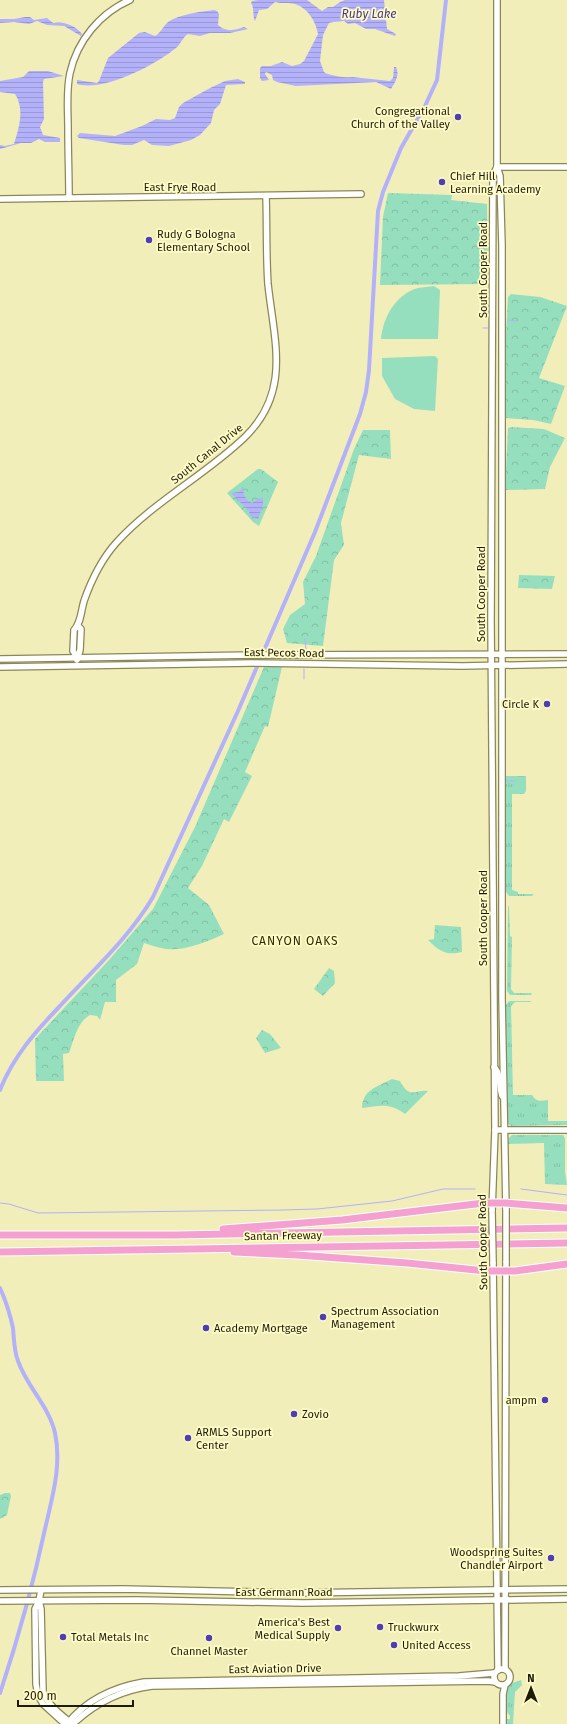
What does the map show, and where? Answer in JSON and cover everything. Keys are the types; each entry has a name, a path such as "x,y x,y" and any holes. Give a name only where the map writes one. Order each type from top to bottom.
{"highway":[{"path":"175,1234 194,1230 282,1226 492,1207 567,1208"},
{"name":"Santan Freeway","path":"0,1235 567,1228"},
{"name":"Santan Freeway","path":"0,1252 161,1248 567,1243"},
{"path":"161,1248 185,1252 297,1255 493,1271 506,1271 567,1264"}],"main road":[{"path":"69,198 68,95 70,72 80,45 96,24 108,13 130,0"},
{"name":"South Cooper Road","path":"497,0 497,167 500,176 501,199 502,290 504,1130 506,1207 506,1669 510,1676 502,1694 503,1724"},
{"path":"497,167 567,167"},
{"name":"South Cooper Road","path":"497,167 493,175 491,654 495,1130 492,1207 497,1601 496,1671 493,1678 502,1694"},
{"name":"East Frye Road","path":"0,199 361,194"},
{"name":"South Canal Drive","path":"77,657 80,650 82,629 78,626 90,585 104,558 114,544 150,511 244,438 261,418 270,401 274,390 278,364 268,283 266,196"},
{"path":"493,199 501,199"},
{"path":"493,290 502,290"},
{"name":"East Pecos Road","path":"0,658 255,655 567,654"},
{"path":"77,657 77,664"},
{"name":"East Pecos Road","path":"0,666 252,663 491,666 567,664"},
{"path":"494,1067 498,1071 499,1088 504,1102"},
{"path":"495,1130 567,1130"},
{"name":"East Germann Road","path":"0,1590 123,1589 261,1593 567,1589"},
{"path":"39,1590 37,1601 41,1609 39,1672 42,1686 45,1697 52,1707 69,1723"},
{"path":"261,1593 261,1602"},
{"path":"560,1599 567,1595"},
{"name":"East Germann Road","path":"0,1601 138,1600 261,1602 506,1601 567,1599"},
{"path":"496,1671 506,1669"},
{"name":"East Aviation Drive","path":"69,1723 110,1697 162,1683 472,1676 496,1671"},
{"name":"East Aviation Drive","path":"162,1683 488,1681 497,1683"},
{"path":"497,1683 505,1685"}],"green space":[{"path":"388,193 452,195 451,200 487,204 488,284 380,285 383,217"},
{"path":"434,286 440,290 438,339 381,339 382,331 388,315 403,295 418,288"},
{"path":"511,294 540,297 567,306 539,378 565,386 551,424 533,420 506,418 505,352 508,297"},
{"path":"435,356 438,359 435,411 414,409 395,399 382,376 382,358"},
{"path":"508,428 544,429 565,438 550,467 545,489 505,490"},
{"path":"363,430 390,430 391,459 359,455 341,523 344,545 334,560 323,646 287,643 283,629 290,615 305,604 303,582 316,556 354,449"},
{"path":"258,469 261,469 278,482 259,526 253,522 227,493"},
{"path":"519,575 555,576 552,589 518,588"},
{"path":"264,667 282,667 268,727 265,726 245,772 252,776 229,822 224,819 202,866 188,888 209,905 224,934 203,943 181,949 166,949 144,943 137,964 116,980 116,1002 105,1002 100,1020 97,1016 90,1015 86,1018 76,1032 69,1053 63,1054 64,1081 36,1081 35,1039 109,960 153,909 195,827"},
{"path":"505,776 526,776 526,791 524,794 512,794 512,890 518,892 518,894 534,894 532,896 509,896 506,892"},
{"path":"509,905 510,936 512,937 511,989 514,993 532,993 531,995 510,995 507,991"},
{"path":"435,925 461,927 462,952 443,952 428,940 434,939"},
{"path":"329,968 334,971 335,983 323,996 314,989"},
{"path":"509,1001 532,1002 515,1002 511,1006 513,1095 532,1095 537,1100 548,1100 548,1121 567,1121 567,1125 511,1126 507,1122 506,1005"},
{"path":"262,1030 270,1034 281,1048 265,1053 256,1038"},
{"path":"392,1079 400,1081 410,1092 428,1091 405,1114 389,1106 362,1108 365,1097 372,1089"},
{"path":"512,1135 563,1135 565,1138 565,1172 567,1185 545,1184 544,1143 508,1144 508,1139"},
{"path":"10,1493 11,1496 7,1515 0,1519 0,1495"},
{"path":"521,1680 522,1685 515,1692 513,1724 506,1724 506,1716 507,1719 510,1719 510,1716 506,1711 507,1687 512,1683"}],"water":[{"name":"Ruby Lake","path":"307,0 322,11 345,0 384,0 387,29 396,34 395,36 375,29 366,29 355,23 348,24 344,21 329,23 323,35 320,61 324,72 330,75 390,81 393,78 394,67 396,67 397,76 391,89 376,82 296,86 277,82 273,80 272,75 266,72 265,74 269,80 262,81 260,78 260,68 262,66 271,66 282,62 292,66 300,64 304,61 318,34 311,16 300,6 293,3 275,2 267,9 259,10 255,21 251,3 252,1"},
{"path":"214,10 219,14 218,25 221,28 231,30 244,27 248,29 230,33 210,33 200,36 188,34 178,46 167,55 143,69 115,81 101,84 77,84 77,80 97,83 108,58 139,33 145,32 155,36 168,22 173,19 190,14"},
{"path":"30,17 34,20 47,18 53,23 69,24 82,34 81,36 64,26 47,25 37,21 29,24 14,22 0,23 0,19"},
{"path":"29,71 48,71 64,76 44,79 44,119 40,127 43,135 60,138 60,142 45,142 39,139 31,143 21,143 0,149 0,145 5,146 14,144 20,119 20,106 15,94 0,92 0,81 23,77"},
{"path":"238,79 245,82 245,84 226,85 220,104 214,110 211,123 200,135 191,140 169,146 152,145 144,140 132,145 124,145 79,138 77,136 80,133 115,136 156,119 170,120 175,118 179,107 183,103 225,81"},
{"path":"243,487 247,500 252,503 260,498 263,499 263,505 258,519 250,516 249,511 231,493 239,492"}],"waterway":[{"path":"0,1090 11,1067 33,1035 121,940 133,926 153,897 238,711 315,532 360,414 366,392 369,370 378,211 383,192 401,148 425,106 437,80 446,0"},
{"path":"508,320 517,321"},
{"path":"483,328 488,328"},
{"path":"305,639 306,650"},
{"path":"304,669 304,679"},
{"path":"507,781 515,781"},
{"path":"0,1203 9,1204 38,1213 317,1209 392,1201 443,1189 475,1189"},
{"path":"521,1189 567,1195"},
{"path":"0,1288 12,1323 17,1357 22,1370 48,1414 55,1433 57,1445 57,1470 53,1494 19,1632 0,1693"}],"place":[{"name":"Congregational Church of the Valley","path":"458,117"},
{"name":"Chief Hill Learning Academy","path":"442,182"},
{"name":"Rudy G Bologna Elementary School","path":"149,240"},
{"name":"Circle K","path":"547,704"},
{"name":"Spectrum Association Management","path":"323,1317"},
{"name":"Academy Mortgage","path":"206,1328"},
{"name":"ampm","path":"545,1400"},
{"name":"Zovio","path":"294,1414"},
{"name":"ARMLS Support Center","path":"188,1438"},
{"name":"Woodspring Suites Chandler Airport","path":"551,1558"},
{"name":"Truckwurx","path":"380,1627"},
{"name":"America's Best Medical Supply","path":"338,1628"},
{"name":"Total Metals Inc","path":"63,1637"},
{"name":"Channel Master","path":"209,1638"},
{"name":"United Access","path":"394,1645"}],"district":[{"name":"CANYON OAKS","path":"295,941"}]}
